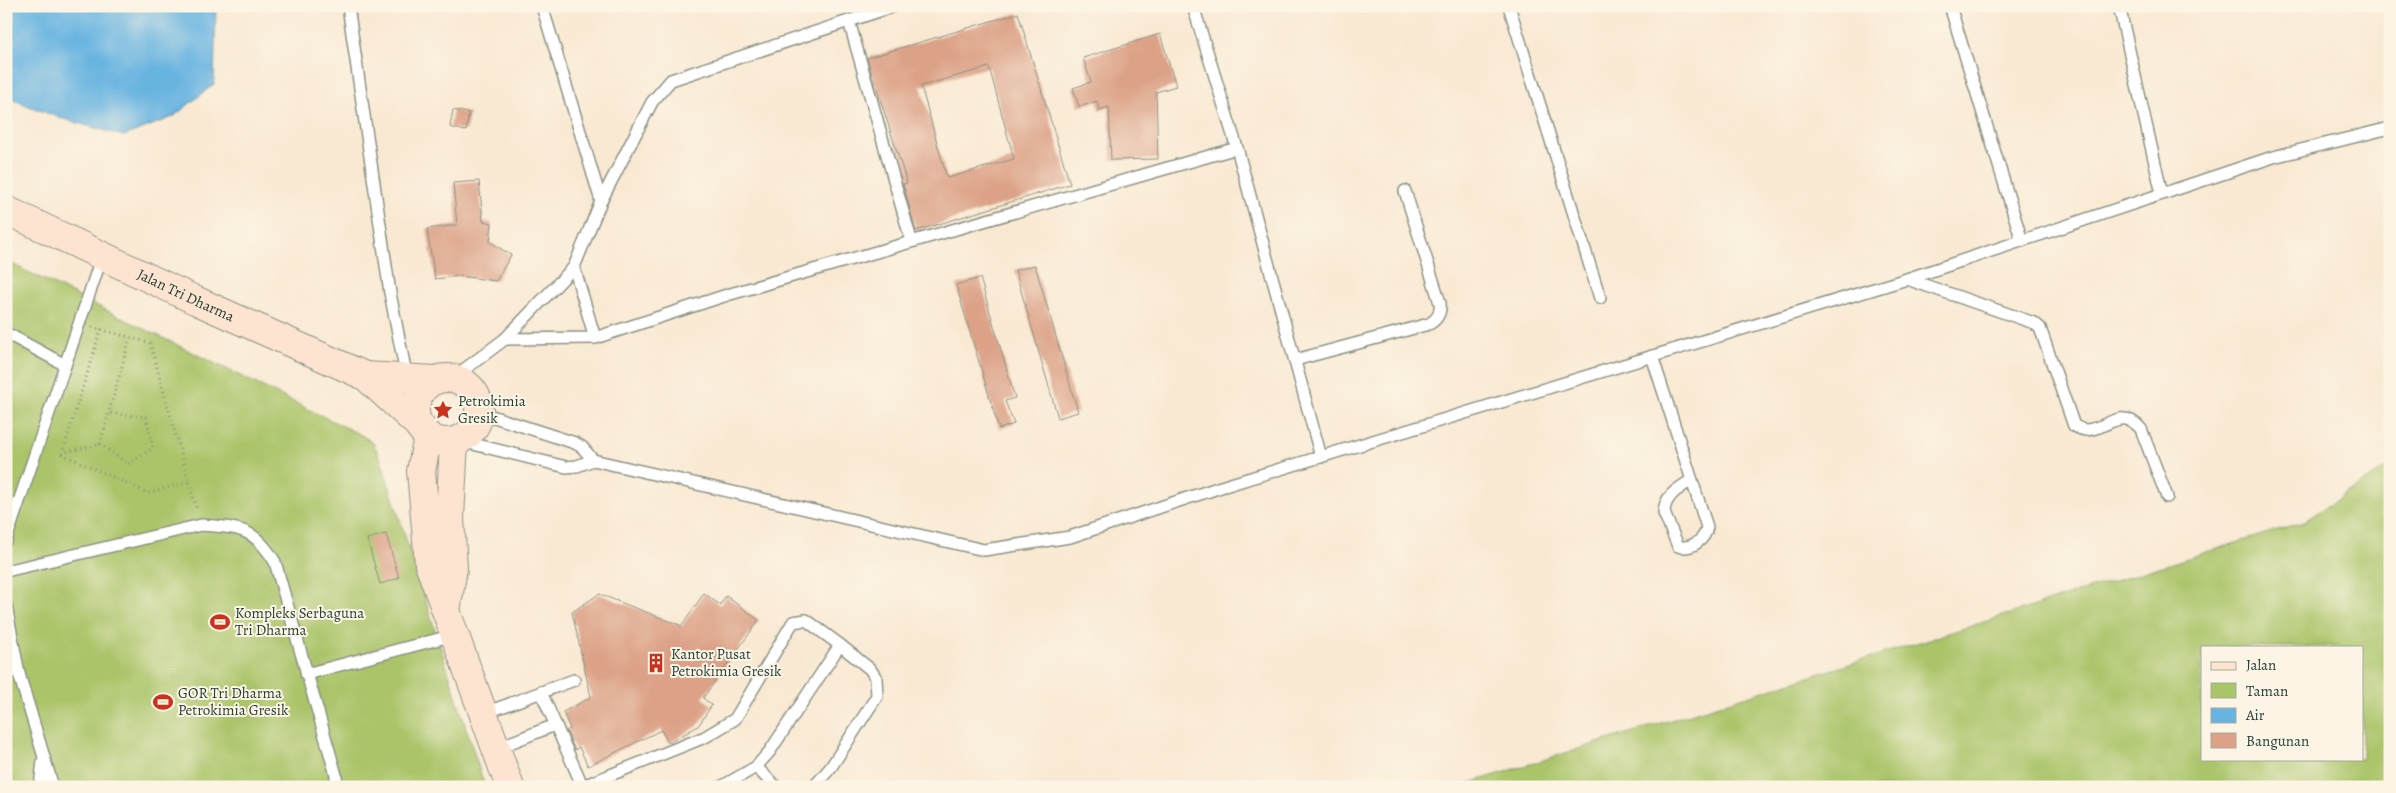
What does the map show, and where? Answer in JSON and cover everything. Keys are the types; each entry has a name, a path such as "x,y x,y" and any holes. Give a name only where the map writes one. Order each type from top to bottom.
{"main road":[{"name":"Jalan Tri Dharma","path":"6,210 365,376 440,437"},
{"name":"Jalan Tri Dharma","path":"365,376 444,379"},
{"path":"440,437 472,429 479,412 478,403 469,387 444,379 420,392 416,401 415,411 440,437 450,518 453,568 450,623 485,712 510,787"}],"lane":[{"path":"348,6 390,293 407,379"},
{"path":"542,6 601,202"},
{"path":"444,379 505,340 574,267 601,202 652,102 671,80 894,6"},
{"path":"1193,6 1237,148 1321,457"},
{"path":"1509,6 1600,298"},
{"path":"1950,6 2022,241"},
{"path":"2119,6 2162,194"},
{"path":"849,21 911,240"},
{"path":"440,437 566,467 577,466 593,460 984,550 1070,537 1221,487 1908,279 2273,157 2386,129"},
{"path":"505,340 595,338 727,295 911,240 1237,148"},
{"path":"1295,360 1429,324 1436,320 1440,314 1440,303 1405,191"},
{"path":"6,540 102,256"},
{"path":"574,267 595,338"},
{"path":"1908,279 2028,320 2040,328 2074,426 2085,430 2124,418 2133,421 2141,430 2167,497"},
{"path":"6,334 66,365"},
{"path":"1652,356 1670,408 1682,446 1707,530 1696,544 1684,548 1678,546 1664,513 1664,508 1665,503 1676,489 1692,480"},
{"path":"479,412 575,443 582,447 593,460"},
{"path":"6,571 201,525 238,528 250,532 265,546 275,562 336,774 337,787"},
{"path":"6,606 19,674 53,787"},
{"path":"541,692 583,787 705,736 735,719 793,622 806,620 870,670 876,678 877,696 830,767 814,787"},
{"path":"306,674 450,623"},
{"path":"721,787 756,767 786,727 840,645"},
{"path":"6,664 19,674"},
{"path":"485,712 574,680"},
{"path":"496,748 554,725"},
{"path":"40,787 44,756"},
{"path":"756,767 776,787"}],"path":[{"path":"79,324 149,342 151,345 201,525"},
{"path":"62,454 101,329"},
{"path":"100,444 130,338"},
{"path":"100,444 128,464 153,448 146,416 109,412"},
{"path":"62,454 100,444"},
{"path":"62,454 148,493 189,482"}],"green space":[{"name":"Kompleks Serbaguna Tri Dharma","path":"6,261 363,436 373,443 380,457 485,787 6,787"},
{"path":"2390,465 2390,787 1457,787 2303,522"}],"water":[{"path":"6,6 216,6 214,84 173,117 124,136 60,118 6,97"}],"building":[{"path":"1018,13 1070,184 916,231 903,184 907,183 867,58","holes":["989,67 1014,159 947,178 921,86"]},
{"path":"1160,34 1176,86 1156,92 1158,159 1111,160 1109,107 1099,110 1097,101 1079,107 1073,88 1091,82 1083,58"},
{"path":"453,110 469,113 466,131 450,127"},
{"path":"479,181 483,221 492,223 490,242 511,255 496,281 459,276 435,279 427,229 457,225 453,183"},
{"path":"1035,265 1078,412 1058,418 1015,270"},
{"path":"980,278 1015,398 1005,401 1014,424 999,429 956,285"},
{"path":"386,534 399,578 380,584 367,539"},
{"name":"Kantor Pusat Petrokimia Gresik","path":"704,593 720,605 726,596 759,620 703,698 712,705 698,726 669,743 661,730 588,766 579,747 575,750 566,731 570,729 563,712 591,697 572,612 599,594 682,626"}],"place":[{"name":"Petrokimia Gresik","path":"443,410"},
{"name":"Kompleks Serbaguna Tri Dharma","path":"220,622"},
{"name":"Kantor Pusat Petrokimia Gresik","path":"656,663"},
{"name":"GOR Tri Dharma Petrokimia Gresik","path":"163,702"}]}
